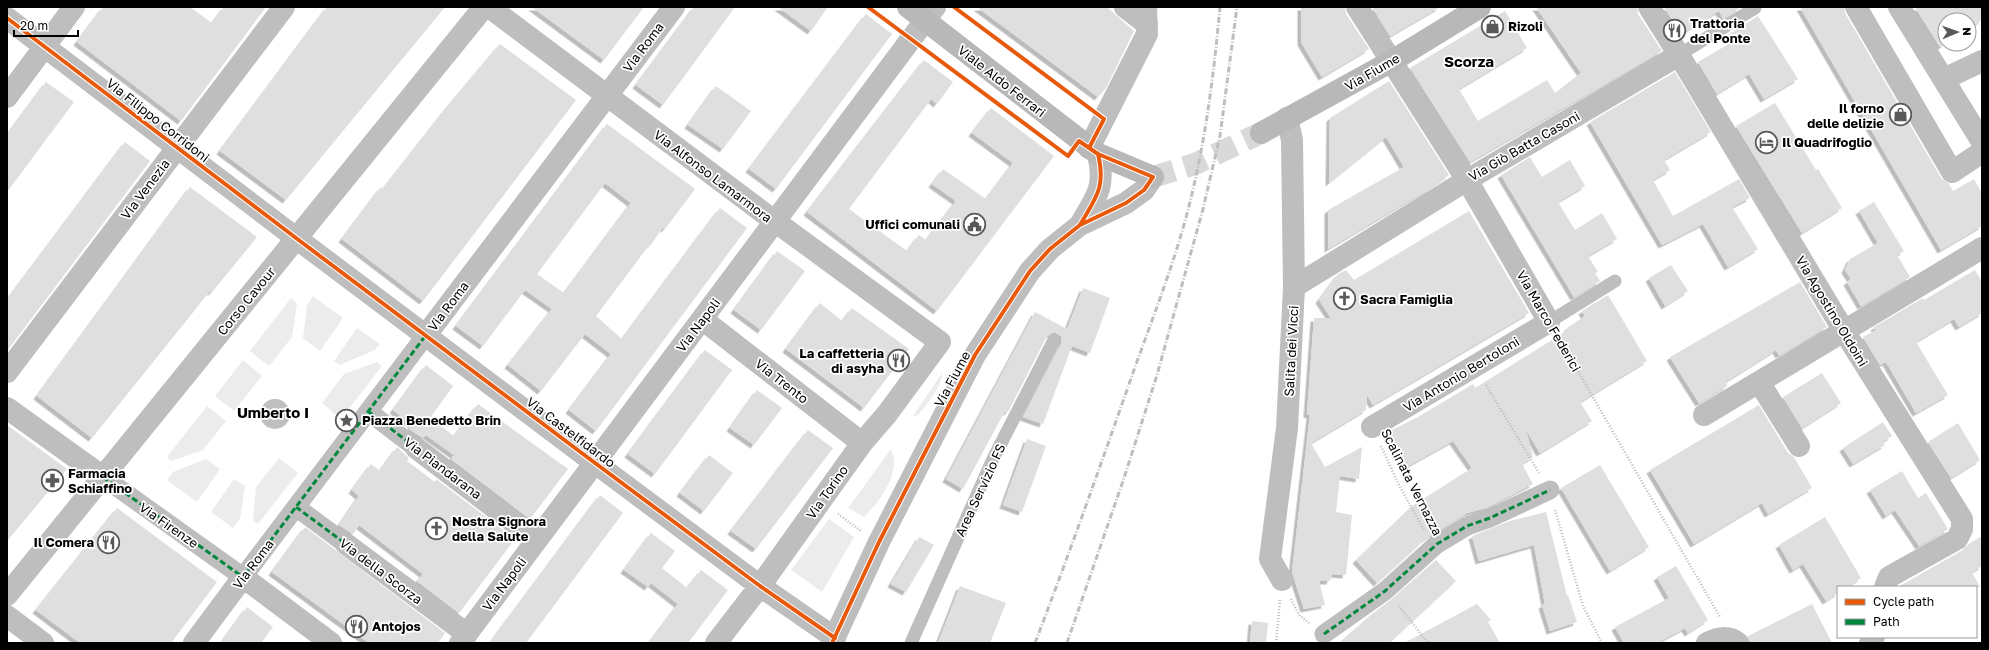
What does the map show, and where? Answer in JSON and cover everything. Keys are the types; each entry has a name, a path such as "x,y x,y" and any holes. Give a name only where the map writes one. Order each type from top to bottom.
{"main road":[{"name":"Viale Aldo Ferrari","path":"908,7 930,14 1093,151 1153,177"},
{"name":"Via Fiume","path":"1261,133 1392,61 1480,7"}],"street":[{"path":"7,97 74,7"},
{"name":"Via Venezia","path":"7,372 284,7"},
{"name":"Corso Cavour","path":"7,595 484,7"},
{"name":"Via Alfonso Lamarmora","path":"488,7 775,222 940,342"},
{"name":"Via Roma","path":"194,643 674,7"},
{"path":"1080,225 1097,196 1102,182 1102,172 1093,151 1147,34 1147,16 1125,7"},
{"name":"Via Marco Federici","path":"1358,7 1467,180 1549,322"},
{"name":"Via Agostino Oldoini","path":"1649,7 1679,54 1844,331 1962,519 1961,534 1957,540 1889,577 1885,586"},
{"path":"1856,7 1952,172 1982,152"},
{"path":"1899,7 1982,142"},
{"name":"Via Napoli","path":"463,639 930,14"},
{"name":"Via Filippo Corridoni","path":"7,18 46,46 296,238"},
{"name":"Via Giò Batta Casoni","path":"1294,287 1467,180 1679,54"},
{"path":"1944,79 1982,61"},
{"name":"Salita dei Vicci","path":"1282,580 1270,559 1288,428 1294,287 1292,140 1287,118"},
{"name":"Via Fiume","path":"834,641 879,542 975,355 1030,271 1050,249 1080,225 1126,203 1144,190 1153,177"},
{"name":"Via Castelfidardo","path":"296,238 834,641"},
{"path":"1704,415 1982,248"},
{"name":"Via Trento","path":"702,319 862,443"},
{"name":"Via Antonio Bertoloni","path":"1372,427 1549,322"},
{"name":"Via Torino","path":"716,643 760,586 862,443 887,414 940,342"},
{"path":"1759,382 1799,446"},
{"name":"Via Firenze","path":"7,408 243,577 331,643"},
{"name":"Via Piandarana","path":"368,412 537,540"},
{"path":"1324,634 1385,591 1434,546 1466,526 1490,518 1550,490"},
{"name":"Via della Scorza","path":"296,507 346,544 463,639"},
{"path":"7,616 43,643"},
{"path":"1707,643 1722,638 1735,641"}],"lane":[{"name":"Via Giò Batta Casoni","path":"1679,54 1755,8"},
{"path":"1549,322 1615,281"},
{"name":"Area Servizio FS","path":"911,643 993,459 1054,340"}],"path":[{"path":"822,500 846,520 879,542"},
{"path":"1282,580 1299,615 1324,634"},
{"path":"1276,643 1282,580"},
{"path":"1385,591 1419,630 1428,643"}],"shaded area":[{"path":"313,296 343,318 320,351 303,338 307,305"},
{"path":"291,298 297,303 292,337 269,366 250,351"},
{"path":"357,328 380,344 375,350 340,365 334,361"},
{"path":"243,360 262,376 234,411 215,396"},
{"path":"377,362 382,366 341,419 322,403 344,374"},
{"path":"942,373 940,384 933,396 918,415 913,416"},
{"path":"275,399 286,403 290,414 286,425 275,429 264,425 260,414 264,403"},
{"path":"207,406 226,421 203,450 171,461 167,457"},
{"path":"891,449 894,458 893,472 884,493 864,517 848,508"},
{"path":"279,458 298,473 258,524 253,521 256,487"},
{"path":"206,459 220,469 197,502 167,480 173,472"},
{"path":"234,479 245,486 240,519 233,528 211,512"},
{"path":"829,519 854,537 822,592 791,570"}],"building":[{"path":"103,7 190,7 212,23 224,7 266,7 181,121 77,42"},
{"path":"327,7 445,7 286,200 220,151"},
{"path":"532,7 644,7 604,60"},
{"path":"694,7 735,7 663,105 636,85"},
{"path":"778,7 828,7 811,31"},
{"path":"977,7 1107,7 1134,31 1106,88 1098,97"},
{"path":"1301,7 1345,7 1346,14 1369,49 1322,77 1301,42"},
{"path":"1372,7 1440,7 1390,36"},
{"path":"1536,7 1637,7 1638,14 1662,51 1470,162 1410,68 1505,11 1527,48 1459,89 1478,121 1547,80 1555,93 1581,73"},
{"path":"1664,7 1741,7 1723,19 1719,11 1681,34"},
{"path":"1800,7 1844,7 1845,13 1941,178 1949,184 1953,191 1974,179 1982,193 1982,226 1941,250"},
{"path":"1915,7 1982,7 1982,20 1977,23 1977,12 1937,12 1937,42"},
{"path":"866,14 892,34 776,189 749,169"},
{"path":"1758,16 1798,79 1764,99 1749,74 1717,94 1698,62 1732,42 1729,34"},
{"path":"500,44 576,100 423,301 342,239 381,187 383,189 448,106"},
{"path":"924,60 953,82 937,104 931,99 849,209 907,251 919,235 926,240 956,201 932,184 943,169 986,199 1013,163 972,133 991,108 1054,156 937,311 807,212"},
{"path":"1675,72 1711,132 1664,160 1670,170 1653,180 1673,216 1739,179 1750,198 1732,207 1758,249 1728,267 1703,224 1662,245 1590,122"},
{"path":"1389,81 1449,175 1427,190 1328,249 1328,210 1404,167 1386,137 1329,183 1330,118"},
{"path":"46,82 74,102 7,192 7,135"},
{"path":"716,86 751,111 723,149 688,125"},
{"path":"1775,103 1816,170 1818,169 1842,208 1802,233 1736,126"},
{"path":"607,124 695,189 665,229 663,227 651,245 650,244 596,316 622,339 720,208 747,228 596,431 569,410 611,354 585,334 541,391 508,365 552,309 525,290 483,346 456,326","holes":["605,183 631,203 564,293 537,274"]},
{"path":"125,142 150,161 7,351 7,300"},
{"path":"1530,157 1542,177 1570,160 1585,186 1558,202 1575,230 1602,213 1617,239 1588,256 1598,272 1595,273 1600,281 1574,297 1501,175"},
{"path":"190,187 257,237 212,292 210,291 92,438 37,396"},
{"path":"1874,202 1904,251 1897,255 1910,277 1861,306 1847,282 1851,279 1845,270 1850,259 1878,243 1859,211"},
{"path":"1469,211 1529,313 1373,405 1367,395 1366,410 1311,443 1325,467 1362,447 1359,479 1340,476 1336,512 1352,515 1346,575 1332,574 1330,581 1319,581 1325,605 1304,609 1292,572 1310,415 1307,414 1314,318 1331,318 1319,300 1338,274 1346,270 1354,280"},
{"path":"777,251 805,271 761,330 734,310"},
{"path":"1671,265 1688,291 1665,306 1649,278"},
{"path":"1975,270 1982,282 1982,313 1959,327 1954,319 1916,342 1948,395 1916,413 1886,362 1880,365 1863,337 1876,330 1874,327"},
{"path":"1800,282 1827,327 1779,355 1776,350 1727,381 1727,386 1699,403 1670,357"},
{"path":"1083,288 1110,298 1090,353 1072,346 1043,424 1023,417 1061,344 1061,336 1054,332 1047,336 1008,412 1005,411 963,489 946,479 1035,312 1067,329"},
{"path":"1608,295 1647,361 1580,402 1592,421 1540,453 1526,430 1533,457 1522,464 1533,484 1486,508 1467,513 1431,535 1420,542 1421,543 1377,583 1356,560 1412,506 1472,468 1453,441 1408,466 1388,432 1418,417 1473,384 1475,388 1568,330 1567,328 1585,316 1582,311"},
{"path":"820,303 842,321 852,308 909,349 864,408 786,349"},
{"path":"705,350 732,370 655,474 628,454"},
{"path":"426,365 453,386 430,418 454,436 478,404 568,469 530,519 451,459 454,455 426,435 423,438 409,429 412,425 393,410"},
{"path":"1822,373 1841,403 1802,428 1783,397"},
{"path":"757,390 782,408 754,445 730,428"},
{"path":"1759,405 1788,453 1794,457 1812,488 1768,514 1762,503 1694,544 1650,470"},
{"path":"1883,422 1892,436 1882,442 1885,445 1853,464 1843,448"},
{"path":"1958,423 1980,460 1951,478 1928,442"},
{"path":"7,425 67,469 7,541"},
{"path":"808,430 833,448 756,549 731,531"},
{"path":"1027,439 1046,446 1022,512 1003,505"},
{"name":"Nostra Signora della Salute","path":"397,447 409,458 407,461 435,482 436,479 515,539 459,613 417,581 423,574 359,525 353,534 339,525 359,496 352,490 371,464 380,471"},
{"path":"709,455 733,473 704,511 680,493"},
{"path":"1600,465 1649,547 1610,571 1561,488"},
{"path":"1902,471 1918,498 1926,493 1948,529 1919,546 1895,510 1886,516 1870,490"},
{"path":"600,495 623,513 526,643 490,643"},
{"path":"117,508 217,582 171,643 80,643 36,610"},
{"path":"1546,512 1567,596 1568,595 1577,622 1550,631 1542,605 1545,604 1534,545 1479,561 1472,536 1510,521"},
{"path":"1825,517 1861,578 1849,586 1837,586 1837,594 1826,601 1803,564 1793,570 1779,545"},
{"path":"305,527 445,633 438,643 369,643 272,572"},
{"path":"651,533 675,551 662,568 687,588 701,570 728,590 688,643 649,643 678,604 651,583 648,587 624,570"},
{"path":"1982,536 1982,566 1972,572 1980,587 1900,586 1963,550 1969,544"},
{"path":"919,537 934,545 906,592 891,584"},
{"path":"1436,560 1456,581 1389,643 1339,643 1372,614 1392,599"},
{"path":"1676,566 1708,620 1688,633 1685,628 1657,643 1624,643 1615,627 1669,598 1657,577"},
{"path":"960,586 1006,603 990,643 938,643"},
{"path":"1477,604 1491,620 1488,622 1500,643 1404,643"},
{"path":"1812,604 1832,643 1750,643 1748,636"},
{"path":"247,607 273,627 261,643 221,643"},
{"path":"1252,621 1268,623 1266,643 1250,643"}],"tunnel":[{"path":"1153,177 1195,164 1261,133"}],"railway":[{"path":"1035,643 1157,307 1184,223 1201,154 1212,80 1220,7"},
{"path":"1067,643 1124,478 1157,375 1203,209 1220,136 1237,7"}],"marked path":[{"path":"103,477 243,577 426,335"},
{"path":"369,412 416,448"},
{"path":"1324,634 1385,591 1437,544 1467,526 1490,518 1550,490"},
{"path":"296,507 346,544"}],"cycle path":[{"path":"832,643 879,542 975,355 1030,271 1050,249 1080,225 1126,203 1144,190 1153,177 1098,154 1079,141 1068,156 868,7"},
{"path":"954,7 1104,119 1089,148"},
{"path":"7,18 579,451 760,586 835,638"},
{"path":"1080,225 1098,192 1101,176 1098,154"}],"place":[{"name":"Rizoli","path":"1492,26"},
{"name":"Trattoria del Ponte","path":"1675,30"},
{"name":"Il forno delle delizie","path":"1900,115"},
{"name":"Il Quadrifoglio","path":"1767,142"},
{"name":"Uffici comunali","path":"975,224"},
{"name":"Sacra Famiglia","path":"1344,299"},
{"name":"La caffetteria di asyha","path":"899,360"},
{"name":"Piazza Benedetto Brin","path":"347,420"},
{"name":"Farmacia Schiaffino","path":"53,480"},
{"name":"Nostra Signora della Salute","path":"436,528"},
{"name":"Il Comera","path":"109,542"},
{"name":"Antojos","path":"357,626"}],"district":[{"name":"Scorza","path":"1469,62"},
{"name":"Umberto I","path":"273,413"}]}
